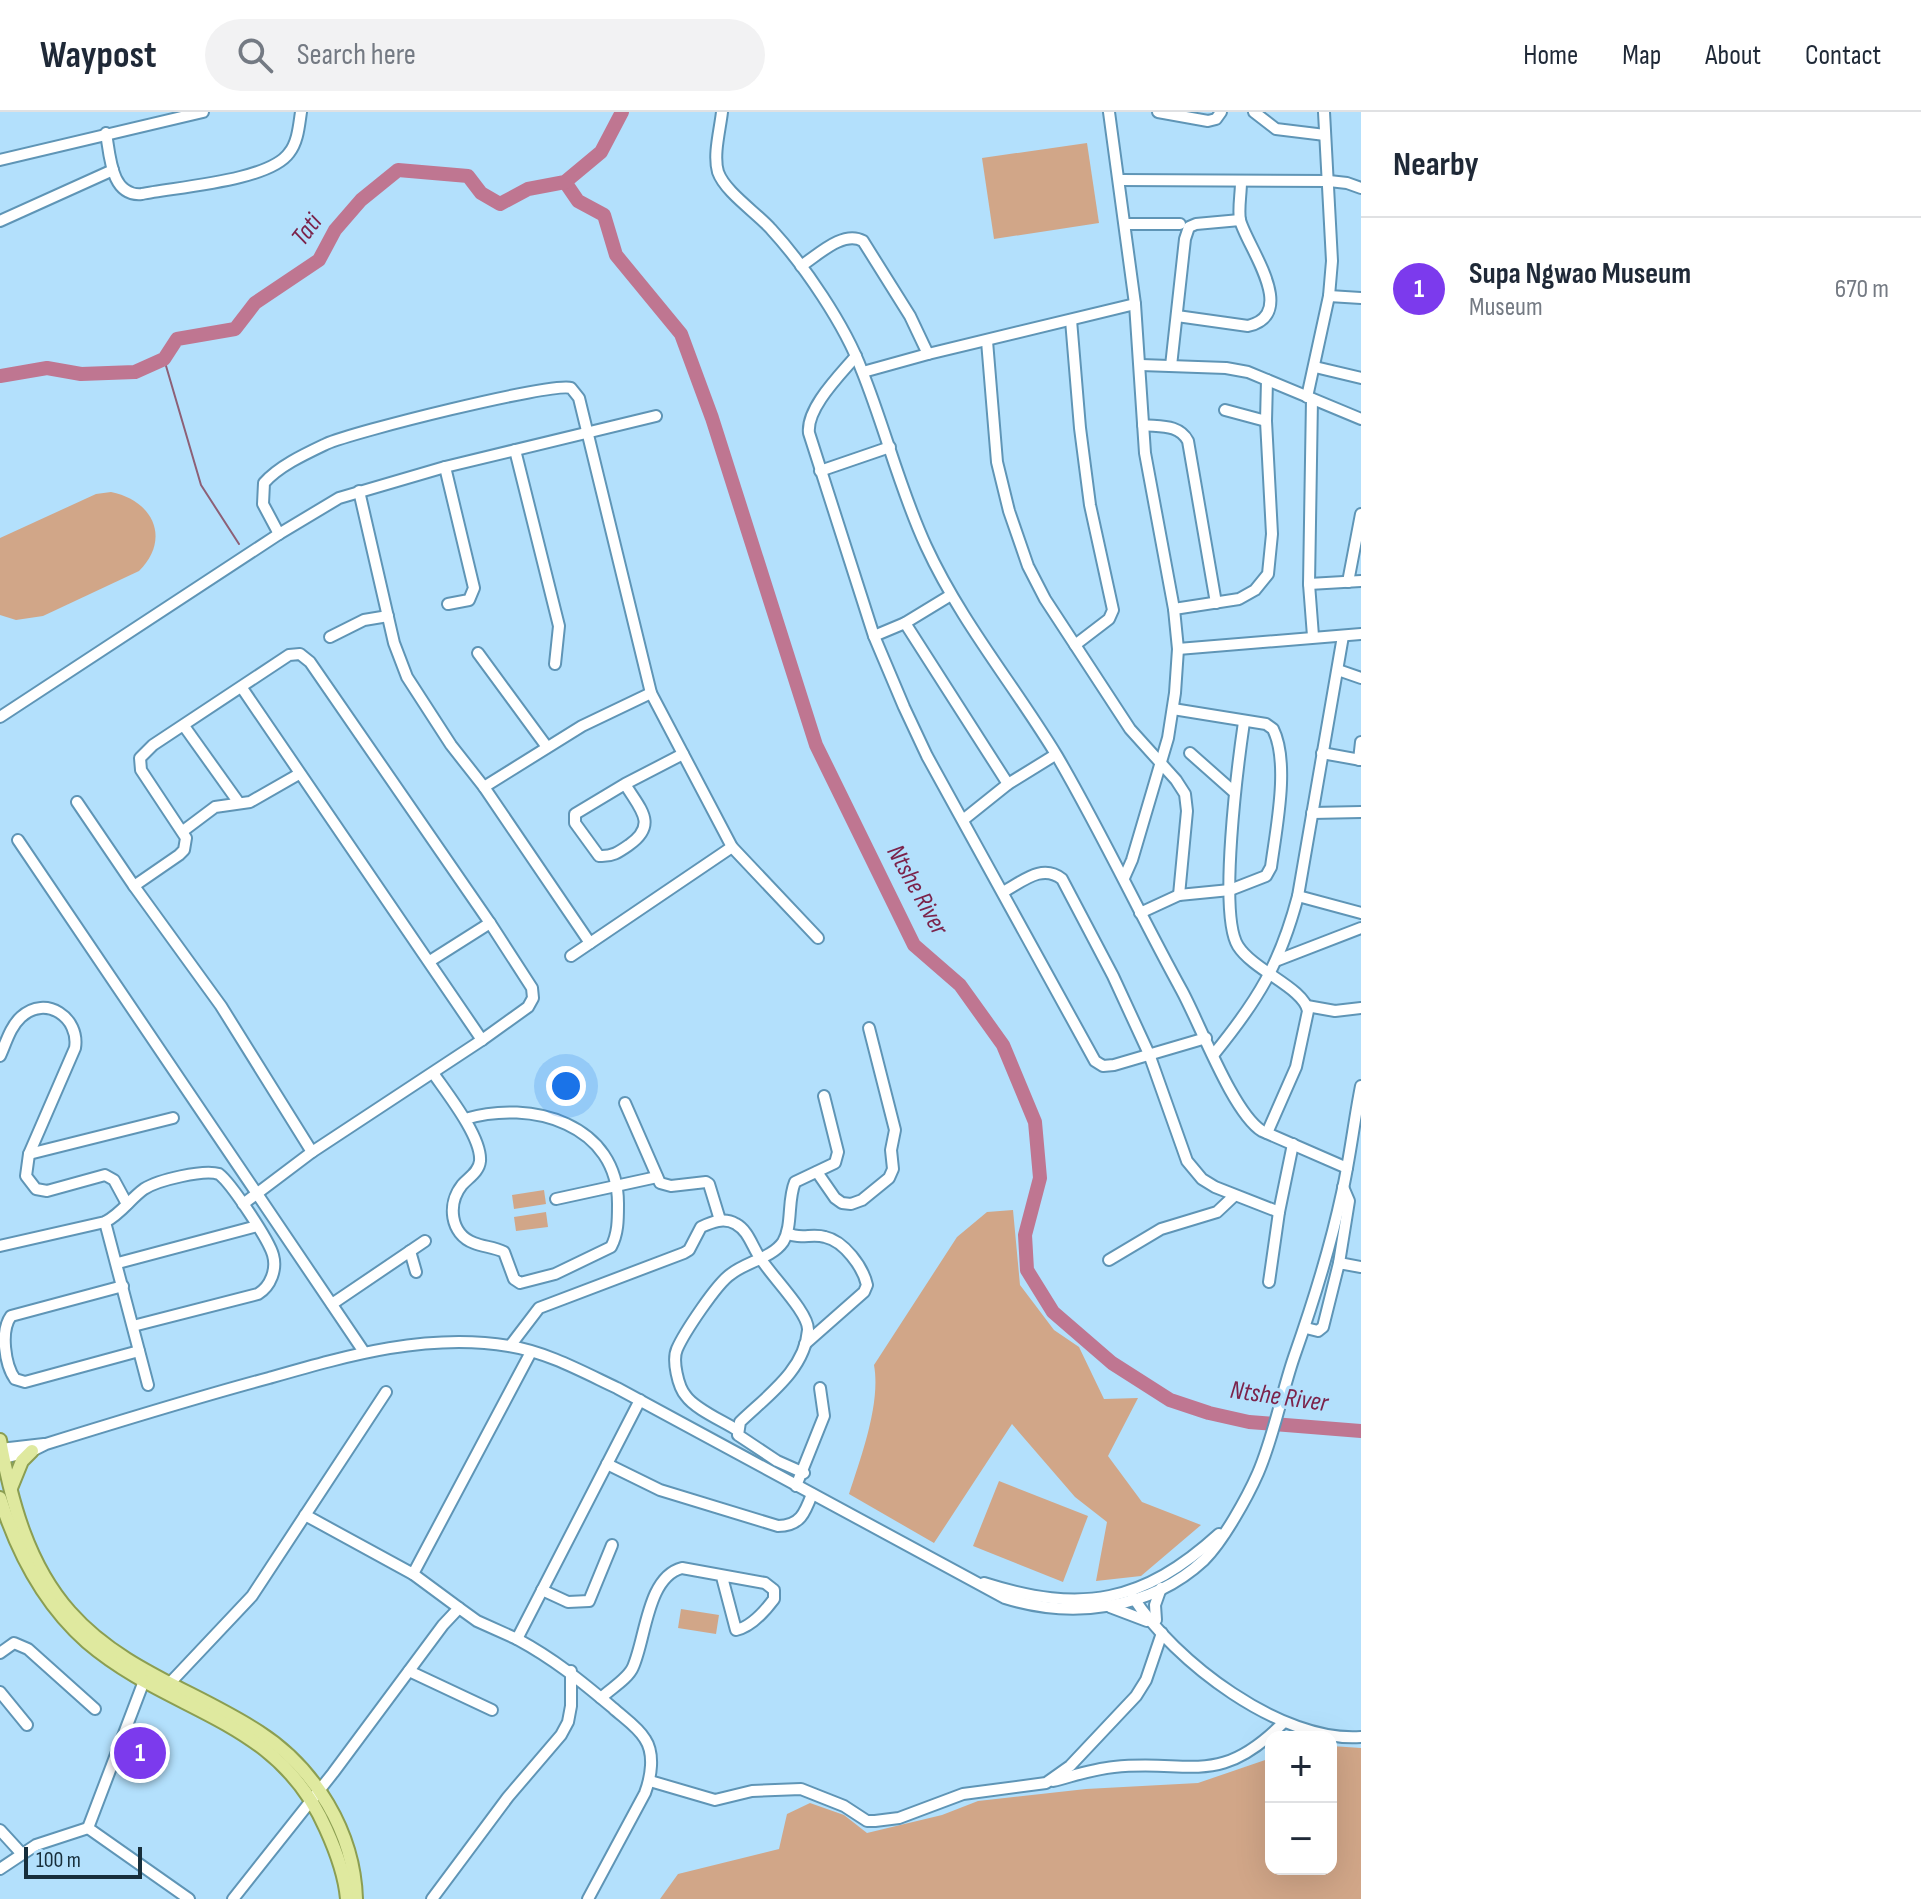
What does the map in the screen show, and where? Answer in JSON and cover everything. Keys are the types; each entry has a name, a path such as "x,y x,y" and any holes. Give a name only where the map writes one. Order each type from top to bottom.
{"main road":[{"path":"1,1451 29,1546 57,1597 96,1638 145,1676 169,1684 261,1733 288,1754 314,1793 334,1847 347,1899"},
{"path":"11,1488 22,1461 32,1451"},
{"path":"0,1498 16,1544 48,1599 87,1641 264,1747 334,1814 346,1843 356,1899"}],"street":[{"path":"141,112 144,125"},
{"path":"0,160 203,112"},
{"path":"106,133 113,170 121,188 136,195 225,181 268,168 289,154 301,112"},
{"path":"722,112 717,165 720,177 774,232 801,266 856,356 925,543 951,595 1055,755 1124,878 1245,1116 1267,1133 1347,1168"},
{"path":"1109,112 1135,304 1148,476 1174,609 1178,649 1173,709 1160,765 1124,878"},
{"path":"1158,112 1208,121 1216,119 1221,112"},
{"path":"1254,112 1276,129 1325,135"},
{"path":"1313,636 1309,584 1310,398 1329,296 1332,239 1324,112"},
{"path":"1,218 113,170"},
{"path":"1120,180 1329,181 1361,188"},
{"path":"1177,316 1242,326 1254,325 1266,314 1270,299 1267,281 1240,220 1241,182"},
{"path":"1171,366 1185,239 1189,227 1199,223 1240,220"},
{"path":"1126,224 1180,224"},
{"path":"801,266 843,239 854,237 863,241 910,316 928,354"},
{"path":"1329,296 1361,298"},
{"path":"863,372 1135,304"},
{"path":"1071,320 1090,505 1113,610 1109,619 1075,645"},
{"path":"987,341 997,462 1009,511 1028,566 1045,599 1130,729 1182,788 1187,803 1179,895"},
{"path":"856,356 829,388 809,419 809,433 874,636 927,756 1095,1061 1108,1066 1206,1038"},
{"path":"1141,365 1238,369 1361,419"},
{"path":"1315,367 1360,374"},
{"path":"1174,609 1239,599 1268,574 1272,548 1272,499 1266,421 1267,380"},
{"path":"279,534 263,504 264,483 291,462 345,437 565,386 578,394 651,693 732,847 818,938"},
{"path":"1225,410 1266,421"},
{"path":"0,717 323,506 359,491 445,467 656,416"},
{"path":"1143,425 1181,430 1188,441 1216,603"},
{"path":"820,471 890,447"},
{"path":"515,450 559,626 555,664"},
{"path":"445,467 474,588 469,600 448,604"},
{"path":"359,491 394,643 407,677 590,943"},
{"path":"1348,582 1359,538 1361,514"},
{"path":"1309,584 1361,581"},
{"path":"874,636 905,623 951,595"},
{"path":"330,637 364,620 388,616"},
{"path":"905,623 1008,784"},
{"path":"1178,649 1361,634"},
{"path":"1214,1054 1244,1016 1278,960 1298,896 1343,636"},
{"path":"478,653 547,747"},
{"path":"134,886 179,855 186,844 183,831 138,764 144,752 289,655 300,654 310,662 532,988 533,998 528,1007 312,1152 243,1204"},
{"path":"1338,670 1361,678"},
{"path":"242,688 482,1040"},
{"path":"484,787 582,726 651,693"},
{"path":"1140,913 1179,895 1230,890 1268,874 1280,796 1275,732 1269,725 1173,709"},
{"path":"1244,722 1234,792 1229,913 1233,935 1250,960 1298,993 1307,1006 1296,1067 1267,1133"},
{"path":"184,726 239,803"},
{"path":"1322,753 1360,760 1361,742"},
{"path":"1190,753 1234,792"},
{"path":"625,784 645,820 646,829 641,837 618,853 599,856 575,823 575,814 625,784 683,754"},
{"path":"963,820 1008,784 1055,755"},
{"path":"183,831 215,807 257,799 299,774"},
{"path":"77,802 221,1006 312,1152"},
{"path":"1312,813 1361,812"},
{"path":"18,840 364,1352"},
{"path":"571,956 732,847"},
{"path":"1003,892 1040,872 1048,871 1062,879 1113,976 1149,1054 1187,1161 1202,1179 1234,1196 1279,1212"},
{"path":"1298,896 1361,913"},
{"path":"430,961 490,923"},
{"path":"1278,960 1361,928"},
{"path":"1307,1006 1335,1011 1361,1008"},
{"path":"0,1056 12,1028 29,1011 50,1009 63,1013 72,1024 75,1048 29,1154 26,1176 36,1189 47,1191 105,1175 114,1180 127,1204"},
{"path":"817,1172 835,1198 851,1204 862,1200 889,1178 893,1169 891,1150 895,1130 869,1028"},
{"path":"433,1073 465,1119 480,1161 477,1170 459,1189 454,1200 452,1219 459,1232 472,1242 504,1252 514,1279 520,1283 555,1274 611,1247 617,1231 618,1187 604,1154 571,1126 527,1112 499,1112 465,1119"},
{"path":"960,1575 1047,1600 1083,1601 1136,1594 1161,1588 1202,1562 1221,1539 1248,1494 1265,1454 1294,1357 1306,1328 1331,1241 1361,1086"},
{"path":"804,1473 752,1446 740,1438 737,1430 685,1396 676,1355 677,1348 720,1283 781,1244 787,1233 789,1197 795,1182 806,1174 835,1163 838,1152 824,1096"},
{"path":"625,1103 657,1177 665,1186 709,1184 720,1220"},
{"path":"29,1154 173,1118"},
{"path":"1269,1282 1293,1144"},
{"path":"0,1246 105,1222 154,1184 205,1172 224,1177 273,1252 270,1283 263,1291 133,1326"},
{"path":"556,1199 657,1177"},
{"path":"1306,1328 1318,1331 1323,1327 1339,1263 1349,1201 1343,1187"},
{"path":"1109,1260 1161,1229 1217,1212 1234,1196"},
{"path":"510,1346 539,1308 684,1253 689,1250 701,1227 720,1220 731,1221 745,1231 759,1258 807,1321 805,1344 797,1365 740,1422 737,1430"},
{"path":"105,1222 148,1385"},
{"path":"118,1263 257,1226"},
{"path":"787,1233 803,1238 824,1236 840,1245 862,1271 867,1285 864,1292 805,1344"},
{"path":"332,1304 425,1241"},
{"path":"410,1251 416,1272"},
{"path":"1339,1263 1361,1267"},
{"path":"123,1286 11,1316 5,1333 11,1371 15,1379 25,1382 139,1351"},
{"path":"1,1451 46,1444 186,1400 364,1352 454,1342 510,1346 567,1365 640,1400 1005,1598 1035,1607 1108,1607 1130,1613 1158,1627"},
{"path":"413,1574 531,1352"},
{"path":"796,1486 804,1473 824,1416 820,1388"},
{"path":"169,1684 252,1596 386,1392"},
{"path":"517,1639 640,1400"},
{"path":"1,1451 32,1451 46,1444"},
{"path":"607,1464 660,1490 778,1526 788,1526 802,1518 812,1494"},
{"path":"305,1515 413,1574 477,1621 517,1639 571,1671 645,1739 651,1753 650,1781 588,1899"},
{"path":"1108,1607 1136,1594 1186,1563 1228,1526"},
{"path":"542,1590 568,1602 589,1601 612,1545"},
{"path":"601,1698 632,1670 658,1588 666,1576 682,1568 769,1585 774,1590 774,1599 755,1619 736,1630 722,1577"},
{"path":"1046,1783 1070,1766 1136,1696 1146,1680 1158,1627 1155,1605 1161,1588"},
{"path":"1136,1594 1158,1627 1183,1654 1211,1677 1283,1723 1323,1735 1361,1737"},
{"path":"233,1899 459,1608"},
{"path":"0,1653 14,1643 28,1649 95,1709"},
{"path":"409,1671 492,1710"},
{"path":"432,1899 508,1797 561,1735 571,1706 571,1671"},
{"path":"88,1828 145,1676"},
{"path":"0,1692 27,1725"},
{"path":"650,1781 715,1800 752,1791 801,1789 844,1806 867,1821 875,1821 899,1818 963,1794 1046,1783 1113,1767 1190,1769 1213,1766 1246,1753 1283,1723"},
{"path":"0,1869 36,1845 88,1828"},
{"path":"88,1828 189,1899"},
{"path":"0,1830 22,1854"}],"shaded area":[{"path":"1087,143 1099,223 994,239 982,158"},
{"path":"111,492 137,503 153,522 154,546 139,571 43,616 16,620 0,615 0,538 96,494"},
{"path":"544,1190 546,1204 514,1209 512,1195"},
{"path":"1013,1210 1020,1285 1054,1330 1079,1347 1104,1399 1138,1398 1108,1456 1142,1502 1201,1525 1141,1576 1096,1581 1107,1522 1075,1497 1012,1424 934,1543 849,1494 872,1413 874,1365 957,1237 987,1212"},
{"path":"546,1212 548,1227 516,1231 514,1217"},
{"path":"999,1481 1088,1516 1063,1582 973,1546"},
{"path":"681,1609 719,1615 716,1634 678,1628"},
{"path":"1337,1746 1361,1748 1361,1899 660,1899 678,1874 779,1849 787,1814 810,1803 844,1815 867,1833 942,1815 978,1801 1086,1789 1198,1783 1265,1760 1265,1875 1337,1875"}],"waterway":[{"name":"Tati","path":"0,376 47,368 81,374 135,372 164,359 177,339 235,329 255,303 319,260 335,230 361,200 398,170 468,176 481,193 500,204 528,189 565,182 601,152 622,112"},
{"name":"Ntshe River","path":"565,182 578,201 604,215 616,255 681,334 712,418 816,745 914,945 960,985 1003,1045 1035,1122 1040,1178 1025,1235 1027,1270 1053,1312 1112,1363 1170,1400 1249,1422 1361,1431"},
{"path":"164,359 201,485 239,544"}],"place":[{"name":"Supa Ngwao Museum","path":"140,1753"}]}
